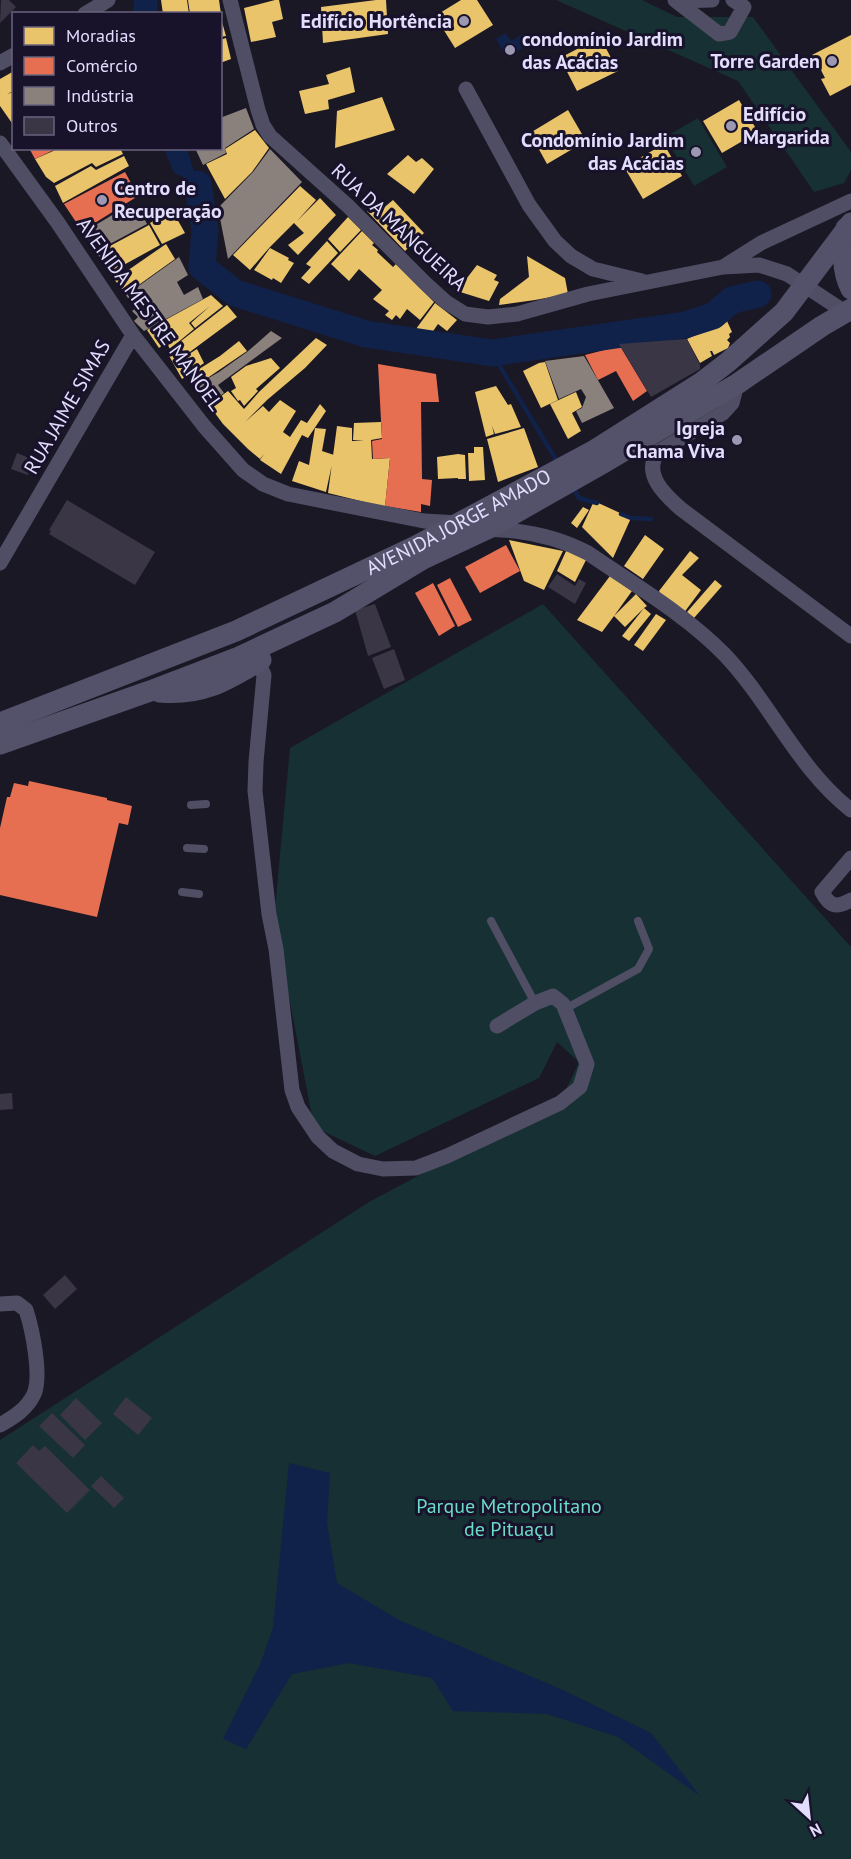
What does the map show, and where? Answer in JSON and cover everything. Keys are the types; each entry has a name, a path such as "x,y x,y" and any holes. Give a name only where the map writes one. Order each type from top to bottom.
{"main road":[{"name":"AVENIDA JORGE AMADO","path":"598,457 728,362 784,312 848,225"},
{"path":"848,225 843,260 845,276 851,289"},
{"name":"AVENIDA JORGE AMADO","path":"0,744 239,657 335,612 459,523 530,495 737,384 848,311"},
{"name":"AVENIDA JORGE AMADO","path":"0,723 236,631 276,612 420,553 487,529 530,495"},
{"path":"150,691 195,692 261,669 286,645 287,635 276,612"}],"street":[{"path":"88,12 108,0"},
{"name":"RUA DA MANGUEIRA","path":"230,0 258,110 270,136 348,206 446,302 465,314 488,317 517,314 588,294 647,282 723,267 759,266 787,274 848,311"},
{"path":"676,0 712,0"},
{"path":"676,0 719,34 730,32 744,7 733,0"},
{"path":"465,89 529,205 555,241 571,256 594,269 647,282"},
{"name":"AVENIDA MESTRE MANOEL","path":"0,143 58,223 133,335 204,426 243,470 263,484 288,494 424,521 459,523"},
{"name":"RUA DA MANGUEIRA","path":"723,267 761,243 851,201"},
{"name":"RUA JAIME SIMAS","path":"0,563 133,335"},
{"path":"737,384 732,403 723,413 658,452 653,459 652,470 658,485 681,510 851,636"},
{"path":"487,529 513,530 572,544 694,627 724,654 770,711 813,772 851,810"},
{"path":"261,669 255,790 269,914 281,984 292,1090 307,1123 333,1151 358,1164 383,1169 416,1168 447,1156 560,1103 580,1088 587,1064 563,1004 553,996 536,1003 497,1026"},
{"path":"851,858 822,892 825,898 835,906 851,900"},
{"path":"0,1304 17,1303 26,1310 36,1364 35,1391 29,1403 17,1416 0,1425"}],"lane":[{"path":"191,805 206,804"},
{"path":"187,848 204,849"},
{"path":"182,892 199,894"},
{"path":"491,921 536,1003"},
{"path":"565,1009 638,969 649,949 638,921"}],"green space":[{"path":"556,0 642,0 677,17 753,17 851,152 851,170 844,183 814,192 738,81"},
{"name":"Condomínio Jardim das Acácias","path":"698,118 727,167 694,186 665,137"},
{"name":"Parque Metropolitano de Pituaçu","path":"543,604 851,947 851,1859 0,1859 0,1440 369,1202 561,1100 579,1062 557,1042 539,1078 375,1156 314,1127 274,919 290,748"}],"water":[{"path":"134,0 157,0 158,12 133,12"},
{"name":"condomínio Jardim das Acácias","path":"506,33 511,41 524,33 530,44 506,57 496,39"},
{"path":"164,150 187,150 198,184 174,173"},
{"path":"289,1463 330,1473 327,1523 337,1583 399,1620 563,1690 651,1733 700,1796 618,1737 547,1714 453,1711 432,1678 349,1663 292,1674 246,1749 223,1739 261,1662 273,1628"}],"building: Moradias":[{"path":"161,0 187,0 189,12 163,12"},
{"path":"188,0 219,0 221,12 190,12"},
{"path":"279,0 283,19 272,22 276,37 251,42 244,8"},
{"path":"386,0 388,34 323,43 321,7"},
{"name":"Edifício Hortência","path":"461,0 477,0 493,25 455,48 435,16"},
{"path":"222,22 226,36 222,37"},
{"name":"Torre Garden","path":"851,35 851,85 830,96 821,79 825,78 819,66 816,68 810,56"},
{"path":"600,37 618,71 577,91 560,58"},
{"path":"226,38 231,59 222,62 222,39"},
{"path":"350,67 355,92 328,100 329,109 305,114 299,91 329,84 326,75"},
{"path":"12,72 12,92 7,94 12,93 12,123 0,106 0,79"},
{"path":"382,97 395,130 335,148 337,111"},
{"name":"Edifício Margarida","path":"739,100 758,132 722,153 703,121"},
{"path":"568,110 586,141 547,164 530,133"},
{"path":"255,130 269,148 252,172 225,199 206,164 227,154 225,149"},
{"path":"664,144 682,176 643,199 624,167"},
{"path":"55,150 121,150 123,154 96,167 92,163 54,183 46,177 35,159"},
{"path":"408,155 416,162 422,158 434,169 414,194 387,174"},
{"path":"124,156 129,166 63,203 55,186 91,166 96,170"},
{"path":"300,186 316,200 297,221 320,198 336,215 298,255 288,245 304,233 294,223 250,270 233,255"},
{"path":"393,200 424,233 405,251 367,211 373,205 380,211"},
{"path":"172,210 185,233 162,244 150,223"},
{"path":"348,217 361,230 340,252 328,239"},
{"path":"149,225 160,245 120,267 124,273 166,244 175,259 126,294 97,253"},
{"path":"362,231 374,243 372,245 378,250 377,252 393,267 396,264 434,302 420,320 407,309 400,319 396,315 392,320 385,315 389,311 373,299 382,290 359,269 349,281 331,264"},
{"path":"327,241 338,253 309,284 301,278 311,267 306,264"},
{"path":"270,248 294,263 281,283 254,270"},
{"path":"527,256 565,278 568,294 499,305 500,299 529,277"},
{"path":"477,265 497,275 494,280 499,282 489,301 457,291"},
{"path":"211,295 223,306 195,328 191,323 210,306 189,323 194,329 170,349 166,342 159,348 147,330"},
{"path":"435,303 457,320 447,331 438,324 429,337 416,329"},
{"path":"227,305 237,317 175,363 197,349 204,363 182,379 167,352"},
{"path":"727,321 732,332 727,340 730,343 728,348 714,355 710,351 712,356 700,363 687,339"},
{"path":"316,338 327,345 245,422 263,406 269,412 280,400 296,411 283,432 290,437 301,420 307,423 320,404 326,411 308,438 302,435 281,474 260,460 264,454 260,459 248,449 223,424 209,405 228,391 244,409"},
{"path":"239,341 247,351 203,381 201,377 196,381 191,374"},
{"path":"271,358 280,368 256,389 258,391 244,406 231,391 236,388 231,377 246,366"},
{"path":"545,362 558,400 541,408 523,371"},
{"path":"496,386 508,405 511,404 521,427 495,434 492,426 494,434 486,437 475,392"},
{"path":"576,392 582,407 572,413 581,431 568,439 550,404"},
{"path":"381,422 382,438 371,440 372,459 390,458 385,507 328,493 337,426 352,428 352,441 364,441 353,440 354,423"},
{"path":"315,428 326,429 322,451 334,455 326,492 292,481 299,461 309,465"},
{"path":"524,428 538,467 498,482 487,439"},
{"path":"474,447 483,447 485,480 469,481 468,453 474,453"},
{"path":"465,455 466,479 438,479 437,457"},
{"path":"594,501 631,518 613,558 582,527"},
{"path":"583,507 589,510 577,528 571,523"},
{"path":"645,535 664,549 643,579 624,566"},
{"path":"509,540 563,551 544,590 524,581"},
{"path":"567,549 586,560 575,582 557,571"},
{"path":"690,551 699,558 682,575 701,590 683,614 663,598 659,591"},
{"path":"610,576 632,591 602,632 577,620"},
{"path":"715,580 722,586 694,618 687,612"},
{"path":"636,594 647,606 625,627 614,616"},
{"path":"644,608 651,614 629,641 622,636"},
{"path":"656,614 666,620 643,651 634,645"}],"building: Comércio":[{"path":"30,150 54,150 35,159"},
{"name":"Centro de Recuperação","path":"125,172 138,196 82,231 64,204"},
{"path":"620,346 647,391 633,401 616,371 598,380 585,355"},
{"path":"378,364 436,374 439,402 421,402 422,479 432,480 430,506 421,504 421,512 385,506 390,458 373,459 372,441 382,439"},
{"path":"506,545 520,571 480,593 465,567"},
{"path":"450,578 472,620 458,627 437,585"},
{"path":"433,583 455,626 439,636 415,593"},
{"path":"29,781 107,798 107,800 132,806 128,825 119,823 97,917 0,895 0,828 7,797 10,797 14,783 28,786"}],"building: Indústria":[{"path":"246,108 254,129 225,148 226,153 203,165 196,150 222,150 222,117"},
{"path":"270,149 302,182 228,259 218,208 253,172"},
{"path":"129,205 134,213 140,210 147,224 95,252 84,232"},
{"path":"179,257 188,275 177,282 184,295 198,287 203,299 144,331 134,321 138,317 132,311 135,309 126,295"},
{"path":"271,331 282,338 218,385 224,393 207,406 193,387 247,352"},
{"path":"584,356 614,408 582,423 576,411 582,408 586,397 581,389 559,399 545,361"}],"building: Outros":[{"path":"1,0 9,0 16,7 0,23"},
{"path":"687,339 700,369 651,397 619,344"},
{"path":"17,453 34,460 28,475 11,469"},
{"path":"67,500 155,552 135,585 49,534 51,531 49,530"},
{"path":"557,574 575,586 579,579 586,583 575,604 548,587"},
{"path":"375,604 391,647 368,656 355,610"},
{"path":"394,649 405,680 384,689 372,658"},
{"path":"12,1093 13,1109 0,1110 0,1094"},
{"path":"65,1275 77,1289 55,1309 43,1295"},
{"path":"126,1397 152,1418 138,1435 113,1414"},
{"path":"76,1398 102,1423 85,1440 60,1415"},
{"path":"52,1413 85,1445 73,1458 39,1426"},
{"path":"33,1445 39,1451 45,1446 90,1490 67,1513 16,1463"},
{"path":"101,1476 124,1498 114,1508 91,1486"}],"waterway":[{"path":"198,184 205,230 202,267 235,293 366,334 492,353 685,325 713,316 732,300 758,294"},
{"path":"492,353 558,463"},
{"path":"572,486 579,498 597,503"},
{"path":"621,514 631,518 651,519"}],"place":[{"name":"Edifício Hortência","path":"464,21"},
{"name":"condomínio Jardim das Acácias","path":"510,50"},
{"name":"Torre Garden","path":"832,61"},
{"name":"Edifício Margarida","path":"731,126"},
{"name":"Condomínio Jardim das Acácias","path":"696,152"},
{"name":"Centro de Recuperação","path":"102,200"},
{"name":"Igreja Chama Viva","path":"737,440"}]}
